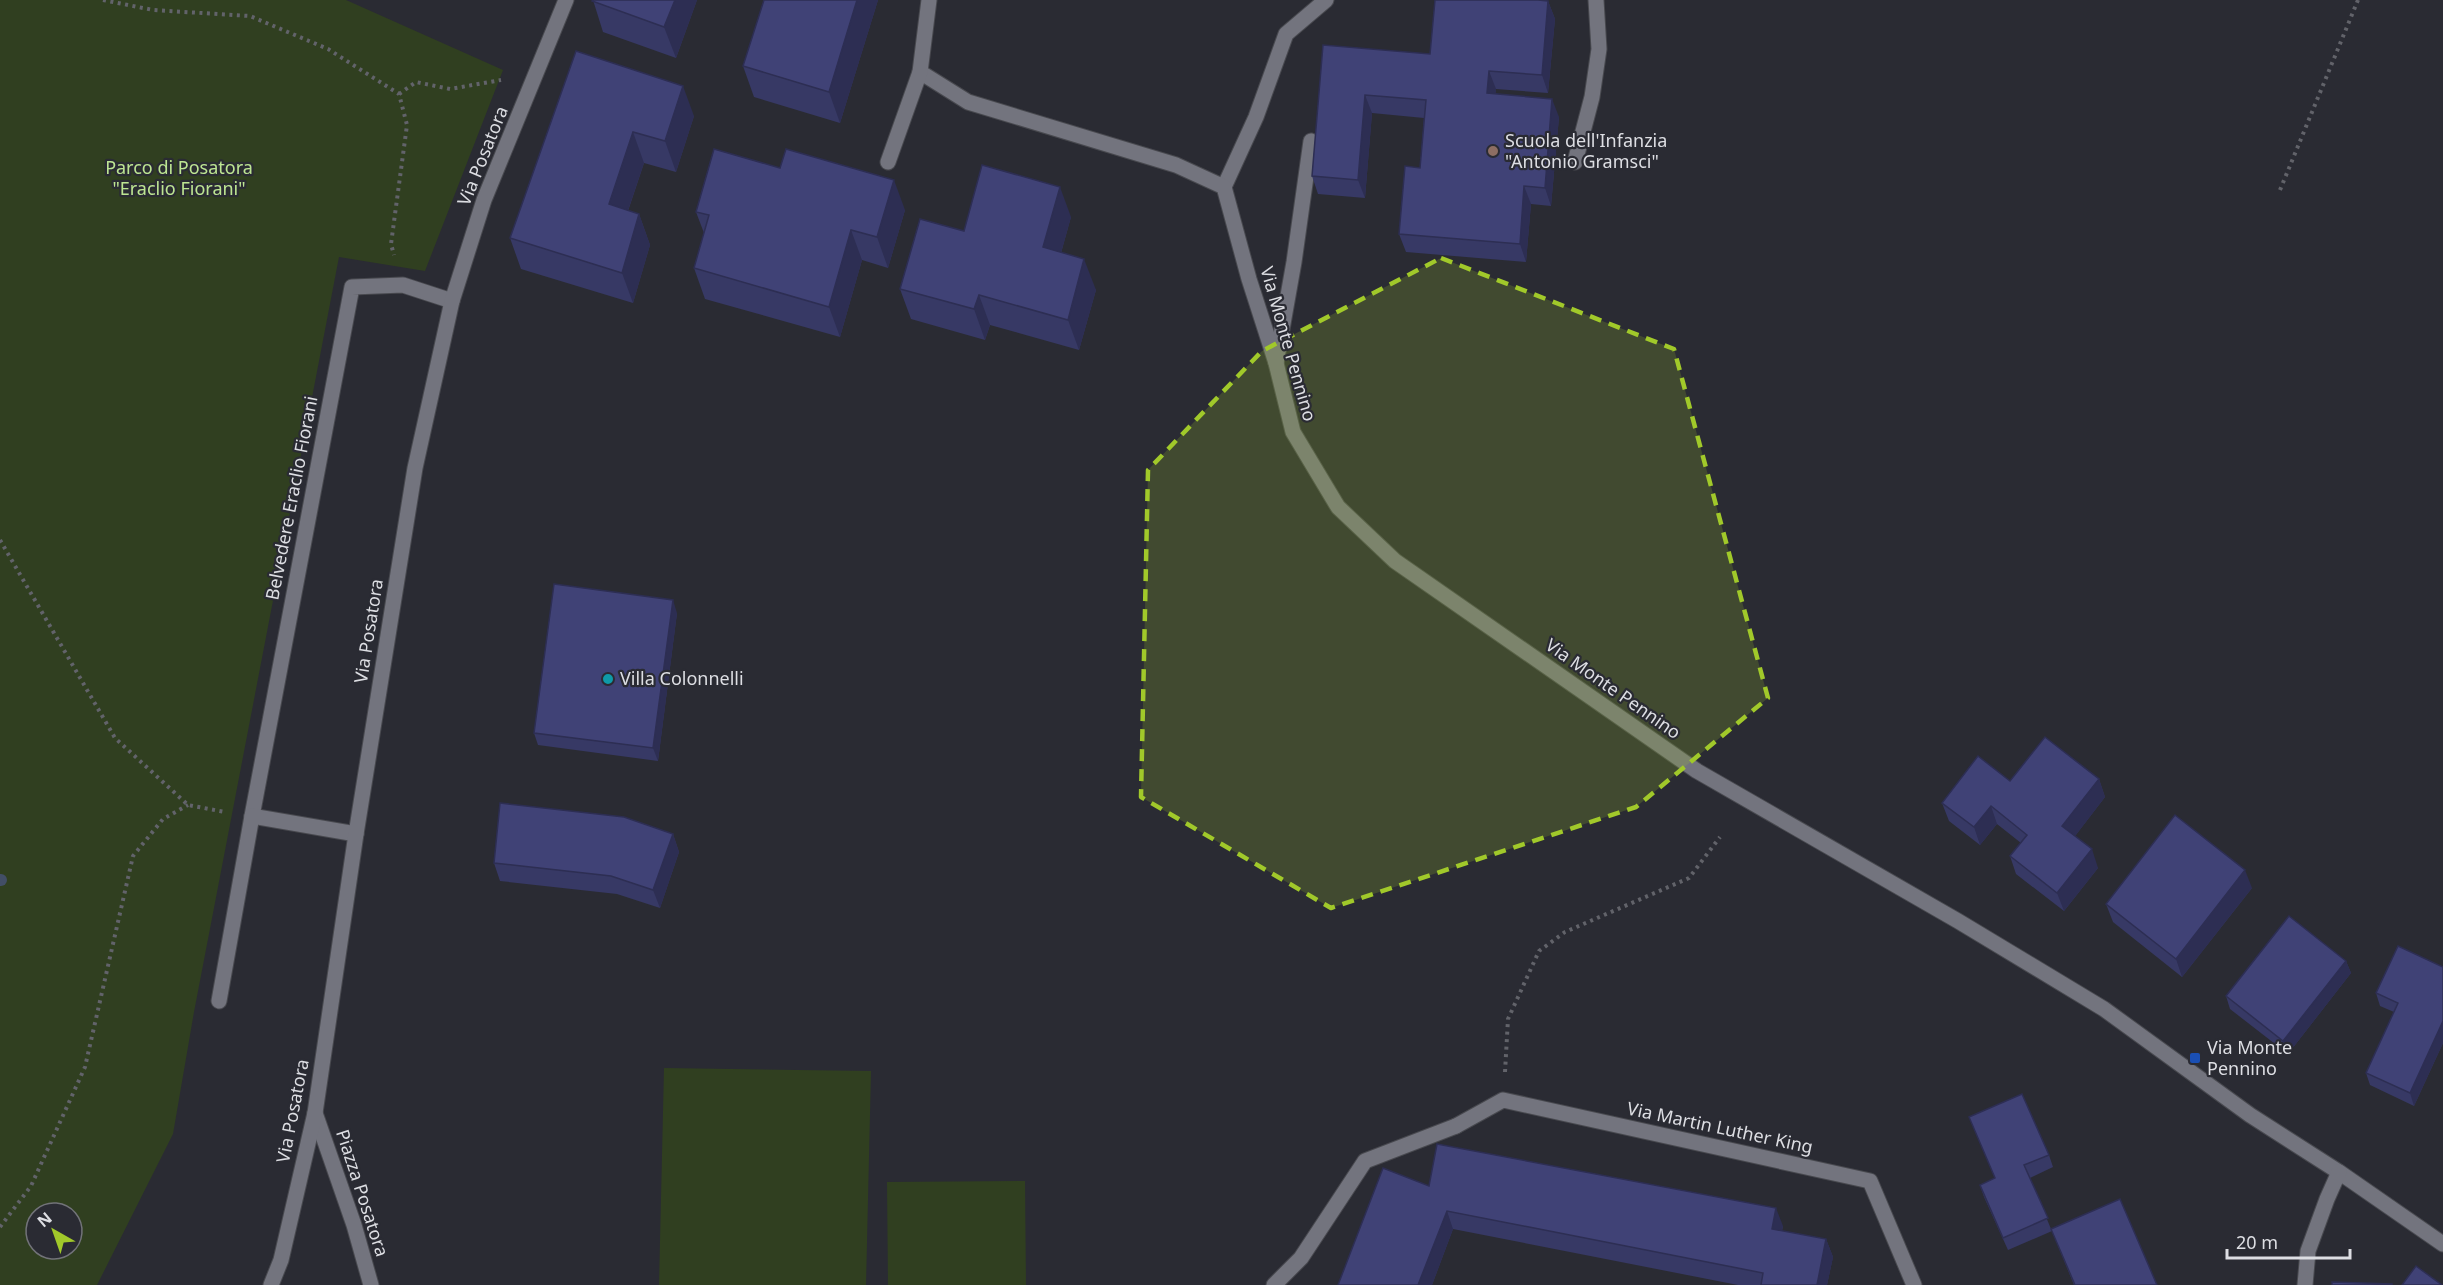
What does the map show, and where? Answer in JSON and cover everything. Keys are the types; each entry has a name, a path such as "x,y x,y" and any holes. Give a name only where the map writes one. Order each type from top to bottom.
{"street":[{"name":"Via Posatora","path":"271,1285 281,1260 315,1113 356,834 415,468 452,301 484,200 566,0"},
{"path":"888,162 920,72 929,0"},
{"path":"920,72 968,102 1176,165 1224,187 1256,117 1286,34 1326,0"},
{"path":"1575,162 1592,97 1599,49 1596,0"},
{"path":"1276,363 1294,262 1311,141"},
{"name":"Via Monte Pennino","path":"1224,187 1249,279 1276,363 1293,432 1338,507 1395,561 1697,771 1958,921 2104,1009 2250,1115 2339,1172 2443,1244"},
{"name":"Belvedere Eraclio Fiorani","path":"219,1000 352,287 403,285 452,301"},
{"path":"252,816 356,834"},
{"path":"1274,1285 1301,1258 1365,1161 1456,1126 1503,1100"},
{"name":"Via Martin Luther King","path":"1503,1100 1870,1181 1914,1285"},
{"name":"Piazza Posatora","path":"315,1113 354,1224 371,1285"},
{"path":"2306,1285 2308,1251 2339,1172"}],"path":[{"path":"103,0 153,10 250,16 328,49 399,94 407,125 391,244 403,285"},
{"path":"2280,189 2358,0"},
{"path":"399,94 416,82 450,89 537,73"},
{"path":"0,540 115,738 188,805 252,816"},
{"path":"0,1227 31,1186 86,1067 133,856 163,819 188,805"},
{"path":"1503,1100 1508,1019 1539,951 1565,932 1689,878 1720,837"}],"highlighted area":[{"path":"1441,258 1674,349 1768,698 1636,807 1331,908 1141,797 1148,470 1262,351"}],"green space":[{"name":"Parco di Posatora \"Eraclio Fiorani\"","path":"0,0 346,0 503,70 425,271 339,257 194,1012 173,1134 97,1285 0,1285"},
{"path":"664,1068 871,1071 866,1285 659,1285"},
{"path":"1025,1181 1026,1285 888,1285 887,1182"}],"building":[{"path":"593,0 675,0 664,27"},
{"path":"764,0 857,0 829,92 743,66"},
{"name":"Scuola dell'Infanzia \"Antonio Gramsci\"","path":"1435,0 1548,1 1542,75 1489,71 1487,93 1552,99 1545,188 1524,186 1520,244 1399,234 1405,166 1420,168 1426,100 1365,95 1358,180 1312,176 1323,45 1430,54"},
{"path":"576,51 683,86 665,141 633,132 609,204 639,214 622,273 510,238"},
{"path":"714,149 780,168 786,149 894,180 877,237 851,230 829,307 694,268 709,215 696,212"},
{"path":"982,165 1060,187 1043,247 1084,259 1068,320 979,295 974,309 900,289 920,219 964,231"},
{"name":"Villa Colonnelli","path":"554,584 673,600 653,748 534,733"},
{"path":"2045,737 2099,779 2062,826 2092,849 2057,893 2010,856 2027,835 1991,806 1974,827 1942,803 1978,756 2010,781"},
{"path":"500,803 624,817 673,834 653,890 611,876 494,863"},
{"path":"2175,815 2245,870 2176,959 2106,904"},
{"path":"2289,916 2346,961 2283,1041 2226,996"},
{"path":"2398,946 2443,967 2443,1021 2410,1093 2366,1073 2398,1003 2376,993"},
{"path":"2022,1094 2049,1155 2024,1165 2048,1218 2003,1238 1980,1185 1995,1178 1969,1117"},
{"path":"1437,1144 1776,1208 1772,1229 1826,1239 1817,1285 1761,1285 1763,1273 1447,1211 1418,1285 1338,1285 1383,1168 1429,1186"},
{"path":"2120,1199 2157,1285 2075,1285 2051,1229"},
{"path":"2416,1266 2442,1285 2402,1285"},
{"path":"2332,1282 2392,1284 2392,1285 2332,1285"}],"place":[{"name":"Scuola dell'Infanzia \"Antonio Gramsci\"","path":"1493,151"},
{"name":"Villa Colonnelli","path":"608,679"},
{"name":"Via Monte Pennino","path":"2195,1058"}]}
